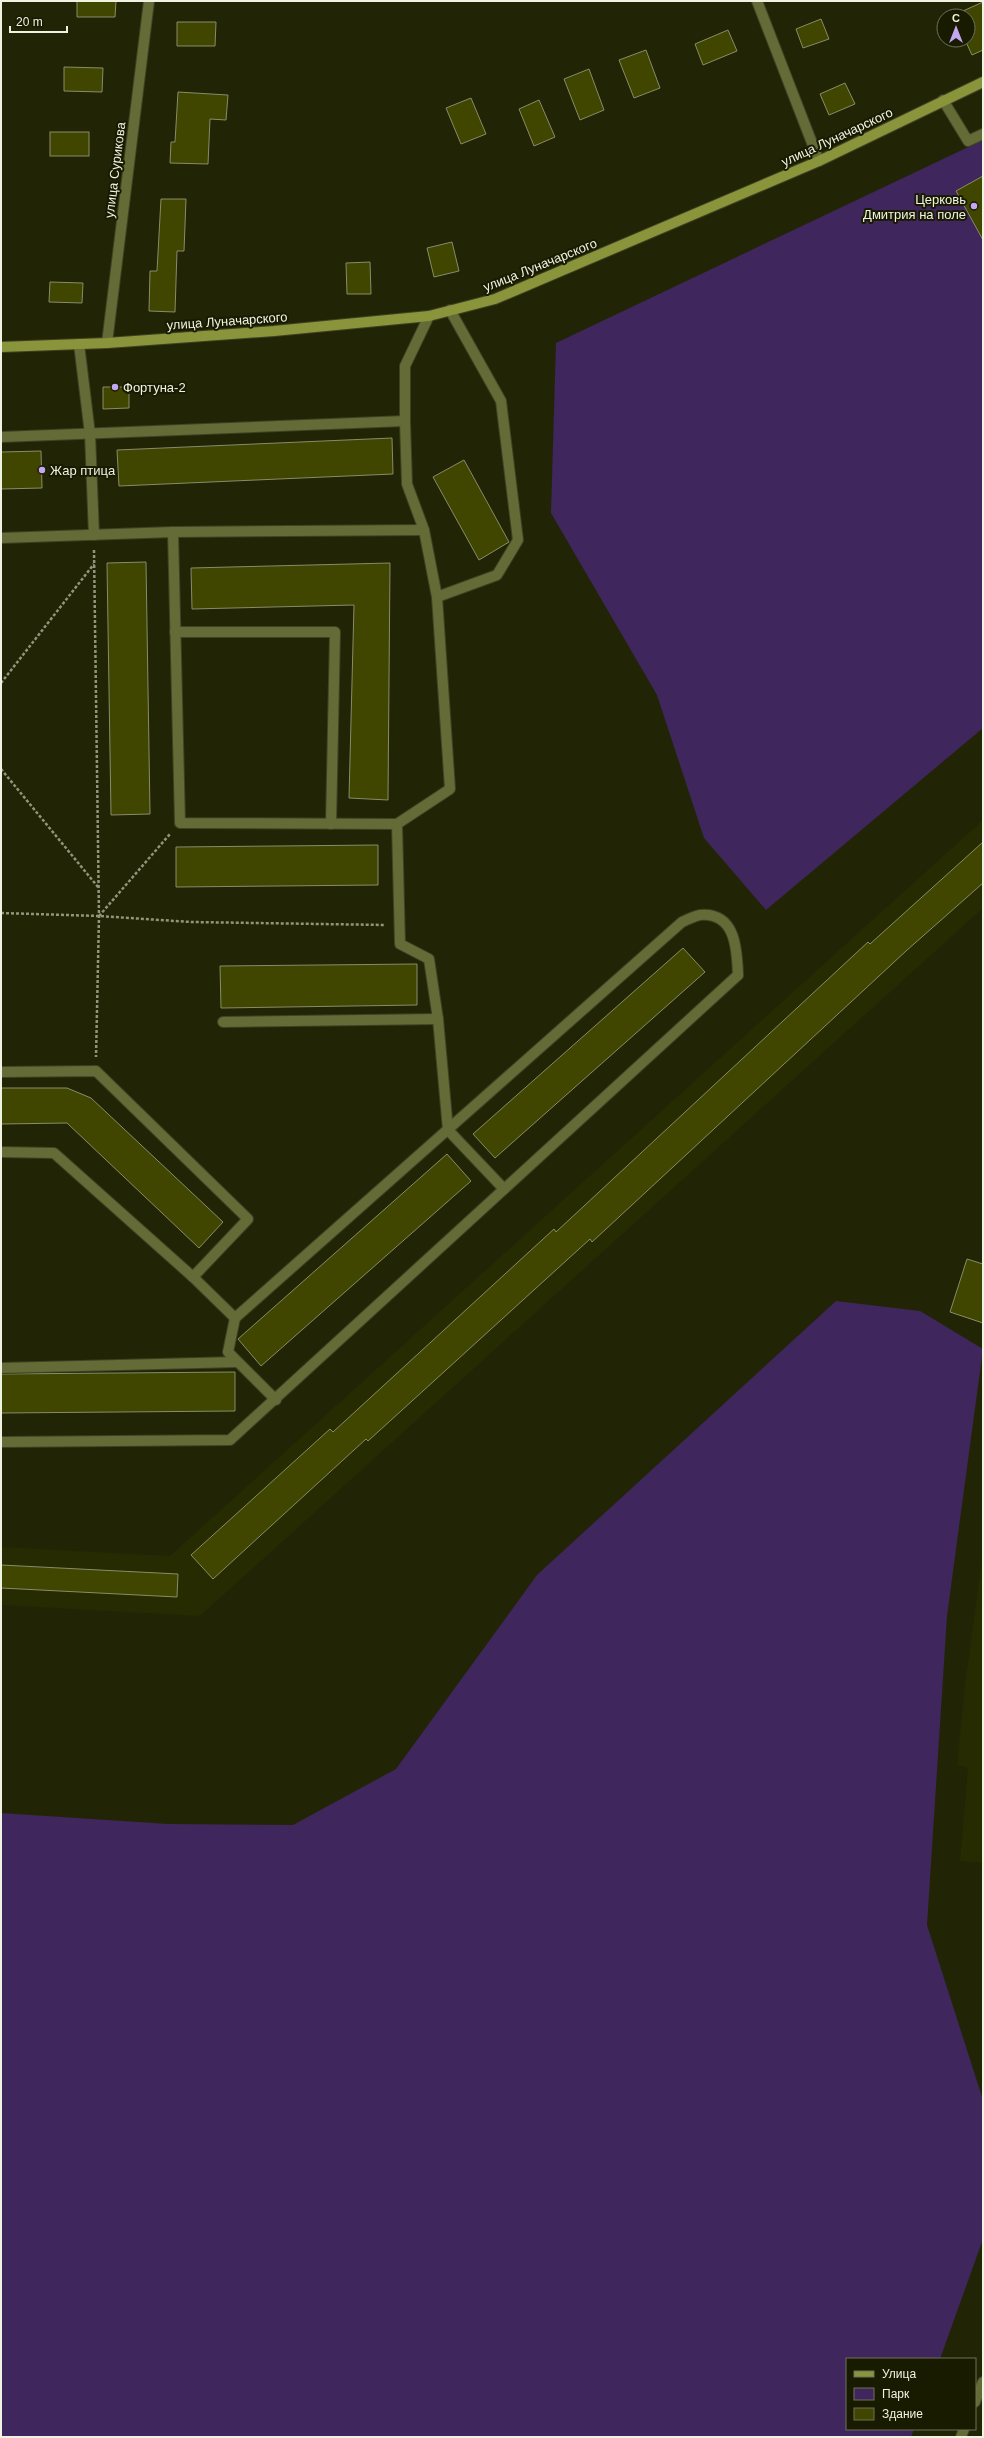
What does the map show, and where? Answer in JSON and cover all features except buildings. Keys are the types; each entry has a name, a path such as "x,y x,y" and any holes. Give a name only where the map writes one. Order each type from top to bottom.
{"street":[{"name":"улица Сурикова","path":"107,343 149,1"},
{"path":"757,1 819,161"},
{"name":"улица Луначарского","path":"1,347 107,343 274,331 429,316 495,299 819,161 942,100 983,82"},
{"path":"942,100 968,141 983,134"},
{"path":"436,597 497,574 518,540 501,401 450,310"},
{"path":"173,532 180,823 397,824 450,789 436,597 424,530 407,484 405,366 429,316"},
{"path":"79,344 90,434 94,535"},
{"path":"1,437 405,420"},
{"path":"1,538 173,532 424,530"},
{"path":"175,632 335,632 331,824"},
{"path":"397,824 400,944 430,959 438,1019 448,1130 504,1189"},
{"path":"1,1442 230,1440 276,1400 738,975 737,947 728,926 716,918 700,915 682,922 234,1318 228,1352 276,1400"},
{"path":"222,1022 438,1019"},
{"path":"1,1072 96,1071 248,1219 193,1277"},
{"path":"1,1152 54,1153 193,1277 234,1318"},
{"path":"1,1368 237,1362"},
{"path":"976,2400 983,2382"}],"path":[{"path":"94,535 99,916 96,1071"},
{"path":"1,683 94,563"},
{"path":"1,769 98,887"},
{"path":"99,916 180,823"},
{"path":"1,913 99,916 191,922 399,926"}],"shaded area":[{"path":"983,820 983,908 200,1616 1,1605 1,1547 170,1556"},
{"path":"983,1551 983,1863 960,1861 968,1768 957,1765 966,1678"}],"green space":[{"path":"983,140 983,728 766,910 704,838 657,695 551,513 556,343"},
{"path":"836,1301 920,1311 983,1349 947,1616 927,1925 983,2100 983,2239 940,2358 846,2358 846,2430 914,2430 911,2437 1,2437 1,1813 168,1824 293,1825 396,1769 537,1575"}],"place":[{"name":"Церковь Дмитрия на поле","path":"974,206"},
{"name":"Фортуна-2","path":"115,387"},
{"name":"Жар птица","path":"42,470"}]}
